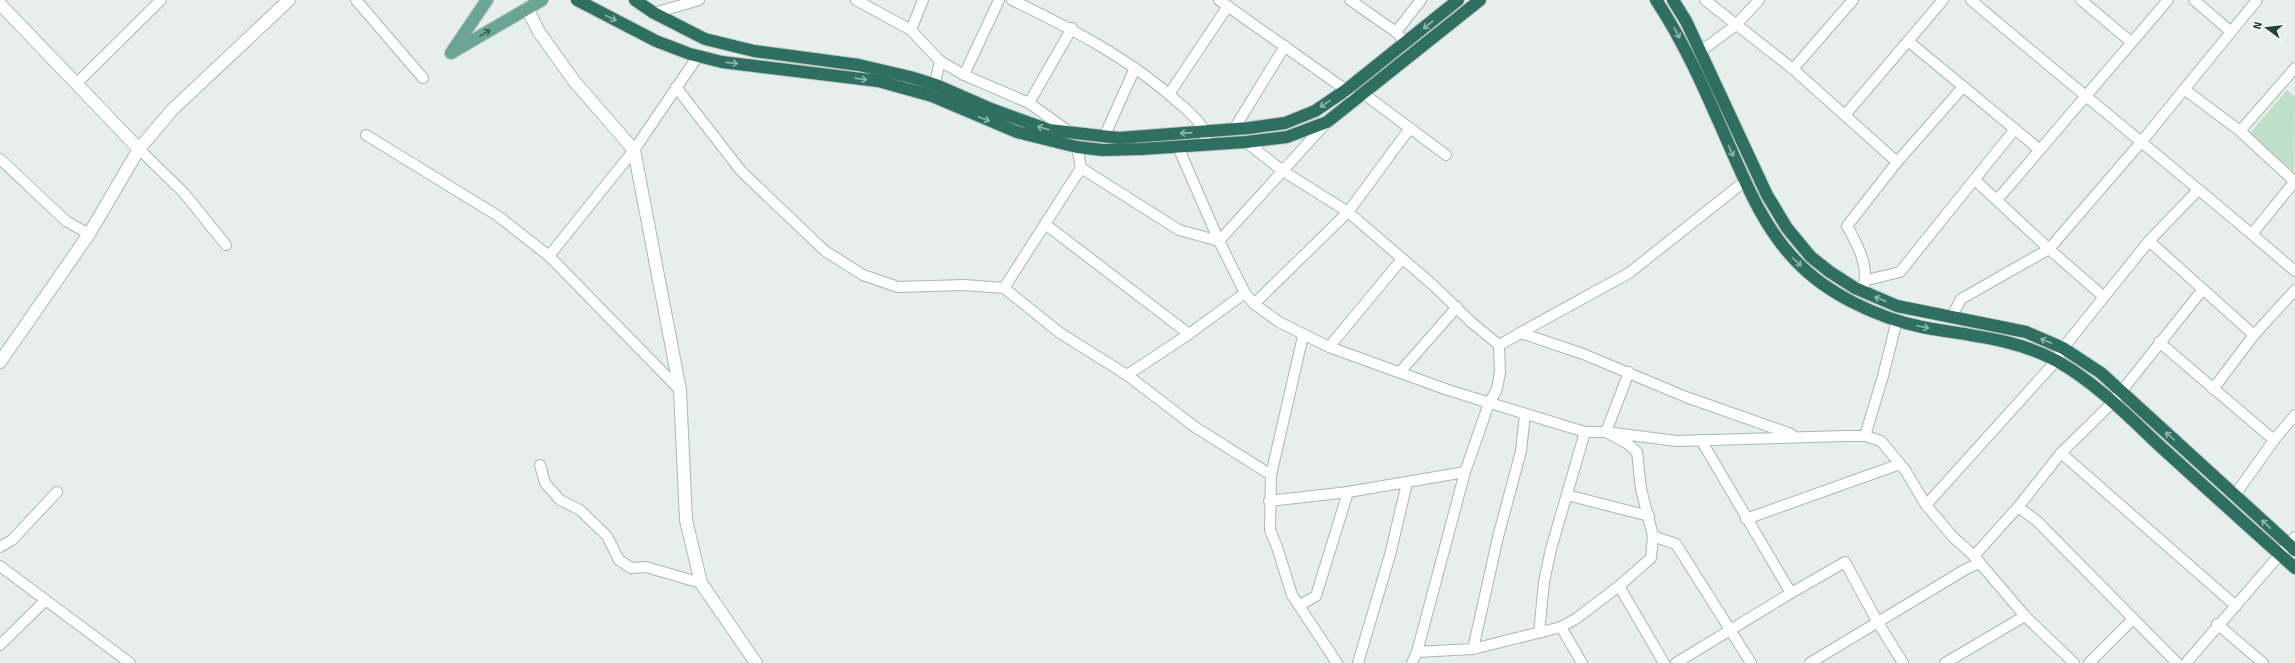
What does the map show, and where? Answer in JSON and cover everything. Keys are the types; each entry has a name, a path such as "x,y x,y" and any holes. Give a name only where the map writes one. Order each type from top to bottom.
{"highway":[{"path":"577,0 656,41 698,56 722,62 878,81 934,91 1016,132 1077,147 1103,150 1178,147 1234,130 1285,123 1315,111 1346,90 1458,0"},
{"path":"634,0 654,13 705,39 754,51 860,66 1049,130 1119,138 1205,138 1246,142 1287,137 1328,122 1480,0"},
{"path":"1656,0 1679,36 1745,181 1768,226 1795,261 1822,283 1845,298 1897,320 1926,327 2007,341 2056,361 2075,372 2113,402 2295,568"},
{"path":"1672,0 1686,21 1701,51 1767,195 1787,228 1811,257 1830,272 1864,286 1897,306 2026,332 2063,348 2101,374 2235,495 2293,544"}],"main road":[{"path":"0,362 89,234 139,149 172,110 289,0"},
{"path":"487,0 451,53 542,0"},
{"path":"0,4 139,149"},
{"path":"527,8 539,32 574,81 634,150 680,390 686,520 701,583 756,663"}],"street":[{"path":"77,83 161,0"},
{"path":"356,0 423,78"},
{"path":"654,13 699,0"},
{"path":"856,0 911,30 940,62 1028,103 1071,133"},
{"path":"911,30 923,0"},
{"path":"964,74 999,0"},
{"path":"1012,0 1072,28 1135,68 1169,94 1191,114 1205,138"},
{"path":"1350,0 1396,32 1406,43"},
{"path":"1396,32 1422,0"},
{"path":"1705,0 1736,26 1793,69 1897,162"},
{"path":"1701,51 1736,26 1759,0"},
{"path":"1793,69 1853,0"},
{"path":"1845,115 1943,0"},
{"path":"1971,0 2086,97 2142,141 2295,271"},
{"path":"2081,0 2131,42"},
{"path":"1997,200 2168,0"},
{"path":"2194,0 2230,31"},
{"path":"1951,318 1961,299 2049,249 2142,141 2230,31 2257,0"},
{"path":"1169,94 1224,3 1346,90 1410,128 1446,155"},
{"path":"1028,103 1072,28"},
{"path":"1908,41 2040,150"},
{"path":"1234,130 1285,46"},
{"path":"549,256 634,150 676,86 698,56"},
{"path":"934,91 940,62"},
{"path":"1104,137 1135,68"},
{"path":"2240,131 2287,80 2295,68"},
{"path":"2287,80 2295,87"},
{"path":"676,86 741,171 825,251 863,275 898,286 964,284 1004,288 1060,333 1126,375 1195,427 1271,475"},
{"path":"1963,87 1897,162 1847,226 1862,259 1864,286 1900,272 2015,129"},
{"path":"2184,89 2240,131 2295,181 2252,234"},
{"path":"1219,241 1328,122"},
{"path":"1254,304 1348,212 1410,128"},
{"path":"366,134 498,216 549,256 680,390"},
{"path":"1246,142 1283,171 1348,212 1457,306 1471,322 1499,345 1500,372 1497,389 1489,403 1465,472 1417,652 1412,663"},
{"path":"1004,288 1081,168 1077,147"},
{"path":"1178,147 1219,241 1245,293 1254,304 1303,336 1329,347 1489,403 1585,432 1606,432 1677,442 1796,436 1820,438 1865,436 1881,441 1900,464 1926,505 1953,537 1977,560 2025,616 2074,663"},
{"path":"139,149 184,193 226,245"},
{"path":"0,159 66,221 89,234"},
{"path":"1081,168 1179,230 1219,241"},
{"path":"1975,180 2049,249 2104,297"},
{"path":"1499,345 1629,273 1745,181"},
{"path":"1926,505 2056,361 2063,348 2149,241 2198,190"},
{"path":"1045,224 1189,334"},
{"path":"2149,241 2254,335"},
{"path":"1329,347 1402,259"},
{"path":"1810,663 1877,621 1966,569 1977,560 2061,453 2113,402 2159,342 2203,289"},
{"path":"2213,389 2254,335 2295,290"},
{"path":"1126,375 1189,334 1245,293"},
{"path":"1400,372 1457,306"},
{"path":"1865,436 1883,376 1897,320"},
{"path":"1499,345 1521,333 1629,372 1686,397 1796,436"},
{"path":"1303,336 1271,475 1269,501 1270,530 1292,594 1337,663"},
{"path":"2159,342 2274,440"},
{"path":"1606,432 1629,372"},
{"path":"1473,649 1498,537 1521,451 1525,414"},
{"path":"2235,495 2274,440 2295,415"},
{"path":"1539,633 1544,582 1585,432"},
{"path":"1417,652 1473,649 1539,633 1561,626 1577,618 1619,586 1651,558 1653,536 1641,489 1637,452 1628,444 1606,432"},
{"path":"1701,440 1746,519 1791,593"},
{"path":"2061,453 2236,606"},
{"path":"1746,519 1900,464"},
{"path":"540,465 545,483 560,500 580,510 607,536 618,560 631,568 646,567 701,583"},
{"path":"1269,501 1348,492 1465,472"},
{"path":"1358,663 1390,555 1407,483"},
{"path":"0,547 12,540 57,492"},
{"path":"1300,605 1316,596 1348,492"},
{"path":"1567,495 1649,516"},
{"path":"2018,507 2037,521 2177,663"},
{"path":"1653,536 1676,544 1751,663"},
{"path":"2186,663 2217,624 2236,606 2280,555 2293,544"},
{"path":"1676,663 1845,562 1877,621 1903,663"},
{"path":"0,566 45,602 130,663"},
{"path":"1619,586 1664,663"},
{"path":"0,645 45,602"},
{"path":"1945,663 2025,616"},
{"path":"2089,663 2133,619"},
{"path":"2217,624 2263,663"},
{"path":"1561,626 1582,663"}],"green space":[{"path":"2287,90 2295,97 2294,172 2250,133"}]}
